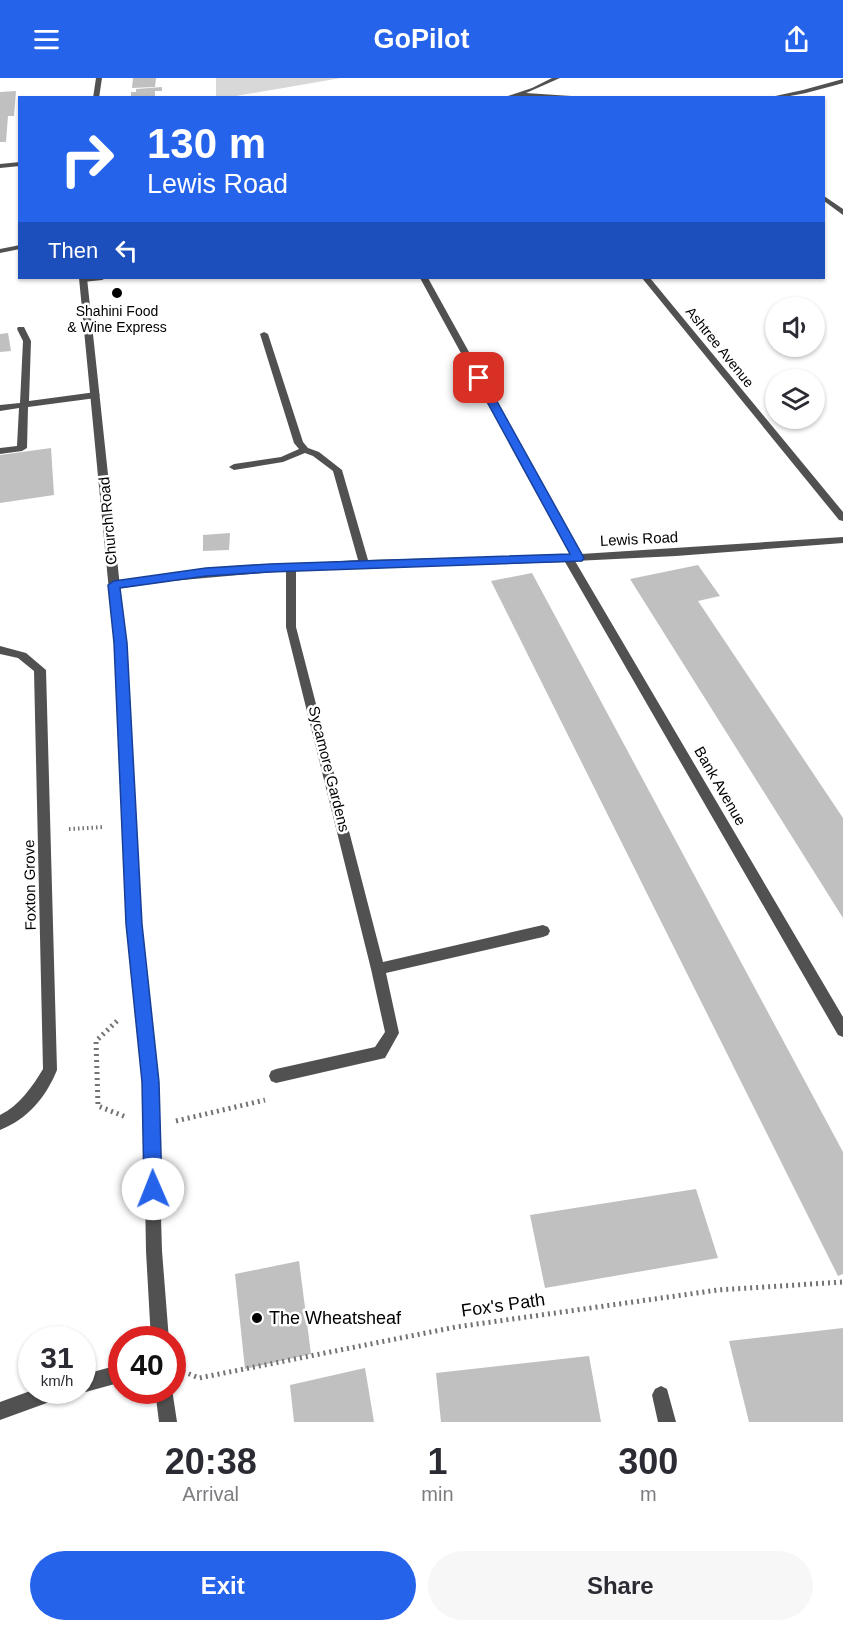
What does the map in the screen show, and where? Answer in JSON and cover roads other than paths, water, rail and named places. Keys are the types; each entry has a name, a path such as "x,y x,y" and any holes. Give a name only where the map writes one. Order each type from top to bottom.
{"street":[{"path":"96,96 99,78"},
{"path":"513,96 557,78"},
{"path":"781,96 843,81"},
{"path":"517,95 544,96"},
{"path":"0,166 18,164"},
{"path":"825,199 843,213"},
{"path":"0,251 18,247"},
{"name":"Church Road","path":"83,279 120,643 134,924 148,1049 154,1251 159,1326"},
{"name":"Bank Avenue","path":"425,279 573,558 843,1030"},
{"name":"Ashtree Avenue","path":"646,279 843,518"},
{"path":"0,451 22,448 27,341 21,329"},
{"path":"264,334 290,406 299,443 305,450 316,454 336,470 364,564"},
{"path":"0,408 96,395"},
{"path":"234,467 284,459 305,450"},
{"name":"Lewis Road","path":"114,585 206,572 364,564 573,558 843,540"},
{"name":"Sycamore Gardens","path":"276,1076 380,1053 392,1033 378,969 291,627 291,567"},
{"name":"Foxton Grove","path":"0,650 28,657 40,670 50,1070 31,1102 8,1120 0,1123"},
{"path":"378,969 543,932"},
{"path":"661,1395 667,1422"},
{"path":"0,1411 20,1404"},
{"path":"166,1404 168,1422"}],"place":[{"name":"Shahini Food & Wine Express","path":"117,293"},
{"name":"The Wheatsheaf","path":"257,1318"}]}
